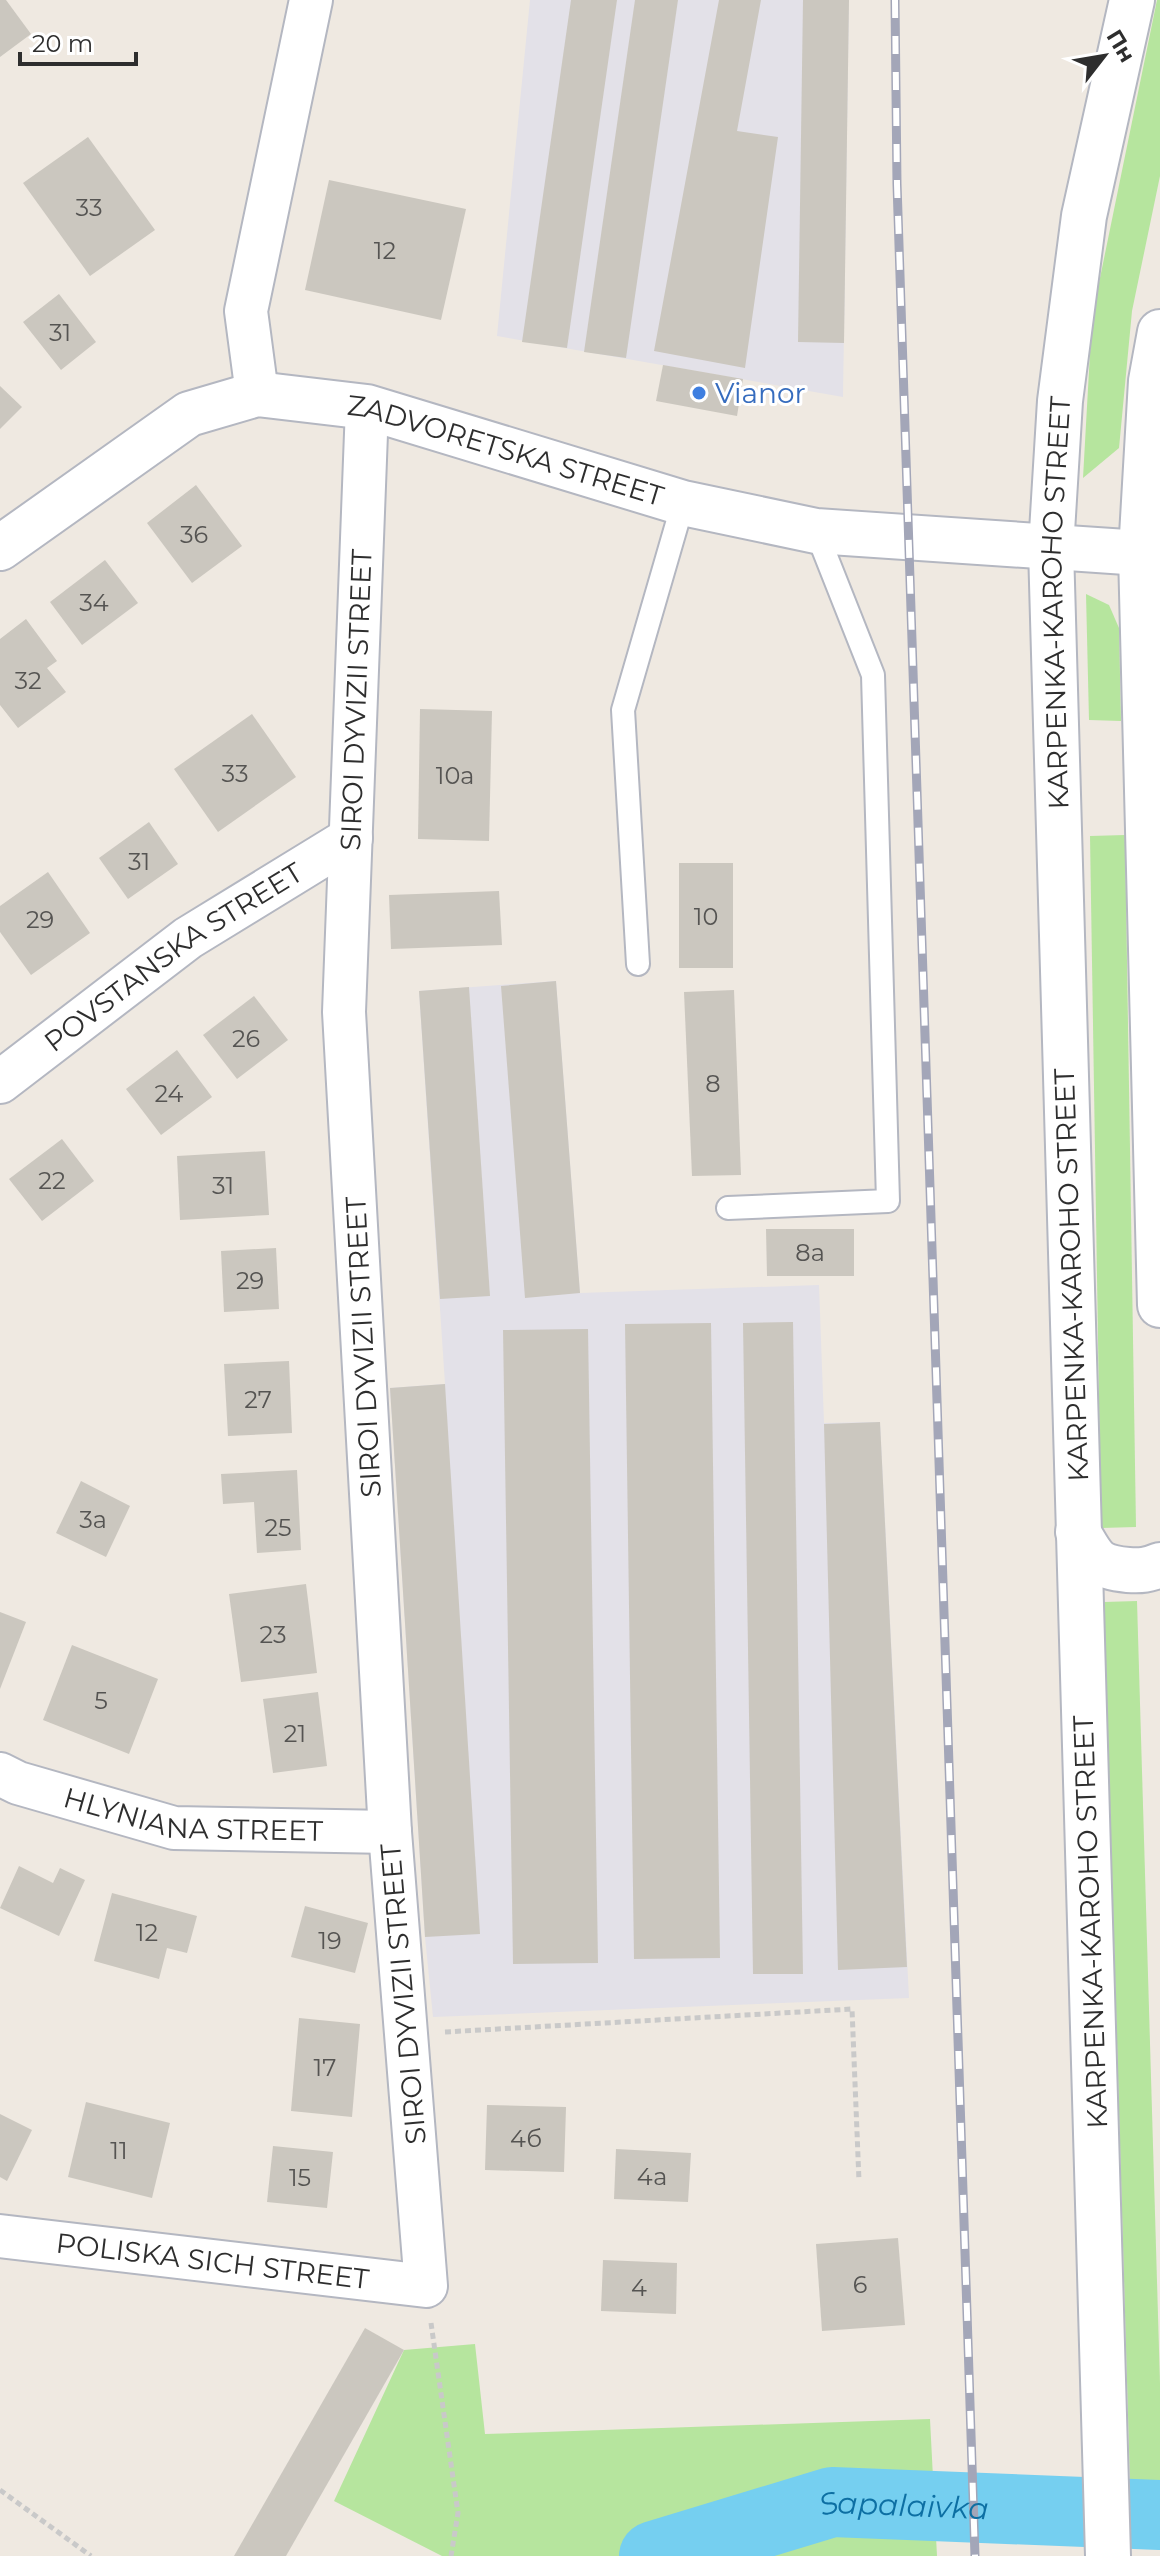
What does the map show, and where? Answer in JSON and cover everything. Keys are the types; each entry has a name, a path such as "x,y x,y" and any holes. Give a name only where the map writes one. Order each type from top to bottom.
{"street":[{"path":"257,394 246,311 311,0"},
{"name":"KARPENKA-KAROHO STREET","path":"1108,2556 1051,548 1060,401 1084,216 1132,0"},
{"path":"1160,332 1151,381 1141,553 1155,837 1160,1305"},
{"name":"ZADVORETSKA STREET","path":"0,548 189,414 257,394 367,407 683,503 816,531 1141,553"},
{"name":"SIROI DYVIZII STREET","path":"367,407 344,1012 390,1832 426,2286"},
{"name":"POVSTANSKA STREET","path":"0,1082 188,938 351,838"},
{"path":"1078,1532 1093,1556 1105,1568 1144,1572 1160,1565"},
{"name":"HLYNIANA STREET","path":"0,1774 18,1783 174,1828 390,1832"},
{"name":"POLISKA SICH STREET","path":"0,2236 426,2286"}],"lane":[{"path":"638,964 623,710 683,503"},
{"path":"728,1208 888,1201 873,675 816,531"}],"path":[{"path":"406,2034 852,2009 859,2181"},
{"path":"426,2286 458,2513 451,2556"},
{"path":"0,2490 91,2556"}],"shaded area":[{"path":"530,0 849,0 843,397 497,336"},
{"path":"556,981 580,1293 819,1285 824,1423 880,1422 909,1998 433,2017 425,1937 390,1388 445,1384 419,991"}],"green space":[{"path":"1157,0 1160,0 1160,176 1132,311 1119,448 1083,478 1092,317"},
{"path":"1086,594 1109,605 1119,628 1121,721 1089,720"},
{"path":"1125,835 1136,1527 1101,1528 1090,836"},
{"path":"1137,1601 1160,2383 1160,2481 1130,2482 1104,1602"},
{"path":"475,2344 485,2434 930,2419 937,2556 442,2556 334,2501 404,2350"}],"building":[{"path":"0,0 6,0 31,34 0,57"},
{"path":"571,0 617,0 567,348 522,342"},
{"path":"635,0 678,0 626,358 584,352"},
{"path":"719,0 761,0 737,131 778,137 745,368 654,351"},
{"path":"803,0 849,0 844,343 798,342"},
{"path":"88,137 155,230 90,276 23,183"},
{"path":"329,180 466,209 441,320 305,290"},
{"path":"59,294 96,342 61,370 23,322"},
{"path":"663,365 743,379 737,416 656,401"},
{"path":"0,386 22,407 0,429"},
{"path":"196,485 242,546 192,583 147,523"},
{"path":"105,560 138,603 82,645 50,602"},
{"path":"26,619 57,661 47,668 66,692 18,728 0,705 0,639"},
{"path":"420,709 492,711 489,841 418,839"},
{"path":"252,714 296,777 218,832 174,769"},
{"path":"149,822 178,864 128,899 99,858"},
{"path":"679,863 733,863 733,968 679,968"},
{"path":"48,872 90,933 31,975 0,932 0,906"},
{"path":"499,891 502,945 391,949 389,895"},
{"path":"556,981 580,1293 525,1298 501,986"},
{"path":"469,987 490,1296 440,1299 419,991"},
{"path":"734,990 741,1175 692,1176 684,992"},
{"path":"254,996 288,1040 237,1079 203,1035"},
{"path":"177,1050 212,1097 161,1135 126,1089"},
{"path":"62,1139 94,1181 42,1221 9,1179"},
{"path":"265,1151 269,1215 180,1220 177,1156"},
{"path":"766,1229 854,1229 854,1276 767,1276"},
{"path":"276,1248 279,1309 224,1312 221,1251"},
{"path":"793,1322 803,1974 753,1974 743,1323"},
{"path":"711,1323 720,1958 634,1959 625,1324"},
{"path":"588,1329 598,1963 513,1964 503,1330"},
{"path":"289,1361 292,1433 228,1436 224,1364"},
{"path":"445,1384 480,1934 425,1937 390,1388"},
{"path":"880,1422 907,1967 838,1970 824,1424"},
{"path":"297,1470 301,1550 257,1553 254,1502 223,1504 221,1474"},
{"path":"81,1481 130,1506 106,1557 56,1533"},
{"path":"306,1584 317,1673 241,1682 229,1594"},
{"path":"0,1612 26,1622 0,1689"},
{"path":"72,1645 158,1679 129,1754 43,1720"},
{"path":"318,1692 327,1766 273,1773 263,1699"},
{"path":"19,1866 53,1883 60,1868 85,1880 59,1936 0,1908"},
{"path":"112,1893 197,1916 187,1953 167,1948 159,1979 94,1961"},
{"path":"305,1906 368,1923 355,1973 291,1957"},
{"path":"299,2018 360,2024 352,2117 291,2111"},
{"path":"86,2102 170,2123 152,2198 68,2177"},
{"path":"487,2105 566,2107 564,2172 485,2170"},
{"path":"0,2114 32,2130 7,2181 0,2177"},
{"path":"273,2146 333,2152 327,2208 267,2202"},
{"path":"616,2149 691,2153 688,2202 614,2199"},
{"path":"898,2238 905,2325 822,2331 816,2244"},
{"path":"603,2260 677,2263 676,2314 601,2311"},
{"path":"365,2328 404,2350 286,2556 234,2556"}],"waterway":[{"name":"Sapalaivka","path":"654,2556 832,2502 1160,2515"}],"railway":[{"path":"895,0 897,184 975,2556"}],"place":[{"name":"Vianor","path":"699,393"}]}
